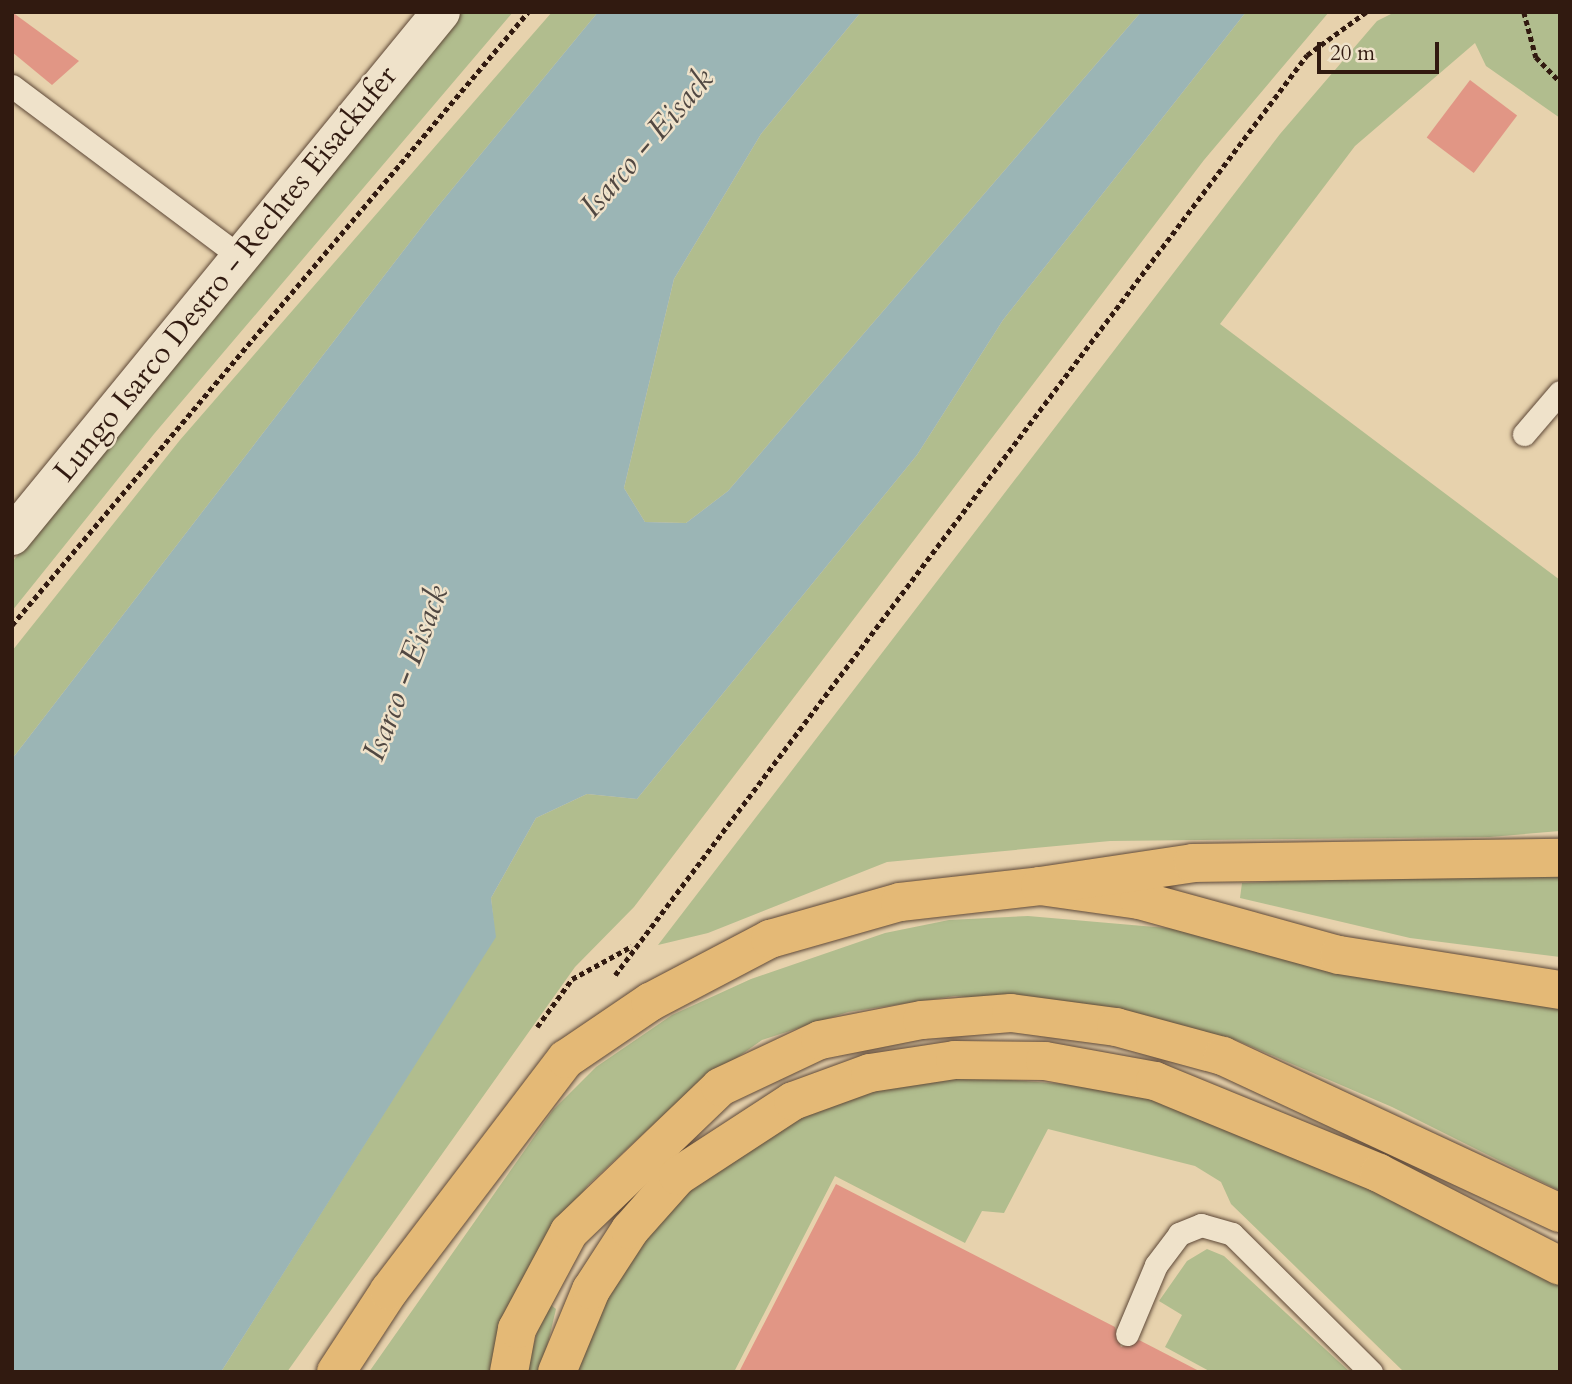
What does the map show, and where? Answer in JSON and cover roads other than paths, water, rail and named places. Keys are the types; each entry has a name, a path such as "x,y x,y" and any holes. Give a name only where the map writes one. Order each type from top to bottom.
{"main road":[{"path":"337,1372 390,1291 566,1059 650,1002 770,939 900,902 1040,886 1193,863 1560,858"},
{"path":"1040,886 1139,901 1339,955 1560,990"},
{"path":"509,1372 517,1329 569,1232 720,1087 820,1040 922,1020 1011,1013 1116,1027 1223,1056 1560,1213"},
{"path":"557,1372 591,1290 630,1230 678,1176 793,1101 870,1073 955,1060 1045,1061 1155,1081 1366,1167 1560,1266"}],"street":[{"name":"Lungo Isarco Destro - Rechtes Eisackufer","path":"12,536 238,255 441,12"}],"lane":[{"path":"12,86 238,255"},
{"path":"1524,434 1560,392"},
{"path":"1127,1334 1156,1265 1180,1234 1201,1225 1232,1234 1371,1372"}],"water":[{"name":"Isarco - Eisack","path":"598,12 861,12 761,134 674,279 624,488 645,522 686,523 728,491 1141,12 1246,12 1003,320 917,455 637,799 587,794 536,818 491,898 496,937 221,1372 12,1372 12,759 434,211"}]}
